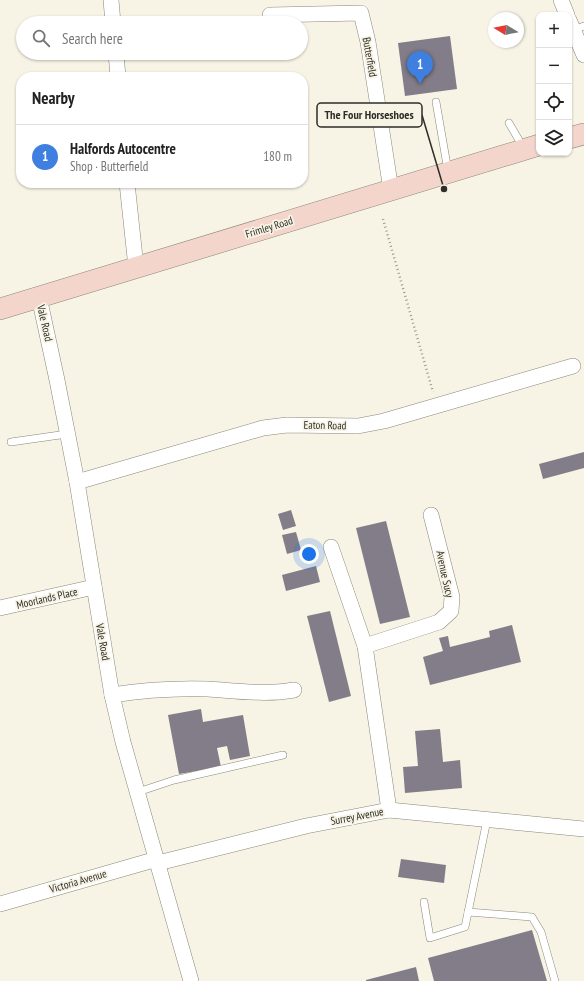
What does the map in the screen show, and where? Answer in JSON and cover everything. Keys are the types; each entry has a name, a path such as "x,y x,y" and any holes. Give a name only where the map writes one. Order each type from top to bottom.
{"main road":[{"path":"572,137 584,134"},
{"name":"Frimley Road","path":"0,309 532,147"}],"street":[{"path":"111,0 112,16"},
{"path":"561,0 566,12"},
{"name":"Butterfield","path":"270,15 361,13 368,42 391,190"},
{"path":"575,25 584,55"},
{"path":"117,60 118,72"},
{"path":"128,188 136,267"},
{"name":"Vale Road","path":"39,297 77,482 112,695 123,742 191,981"},
{"name":"Eaton Road","path":"77,482 263,428 287,425 358,426 384,422 573,366"},
{"name":"Avenue Sucy","path":"365,646 439,622 451,611 452,597 431,515"},
{"path":"332,547 365,646 389,810"},
{"name":"Moorlands Place","path":"0,608 94,587"},
{"path":"112,695 144,690 206,689 278,693 294,690"},
{"name":"Surrey Avenue","path":"158,861 306,826 389,810 584,829"},
{"name":"Victoria Avenue","path":"0,904 158,861"}],"lane":[{"path":"436,102 448,173"},
{"path":"509,123 532,147"},
{"path":"11,442 67,434"},
{"path":"138,792 174,780 282,755"},
{"path":"424,902 430,938 465,927 487,820"},
{"path":"468,912 532,917 541,932 555,981"}],"path":[{"path":"383,219 437,406"}],"building":[{"path":"450,36 457,89 405,96 398,43"},
{"path":"584,452 584,468 543,479 539,464"},
{"path":"291,510 296,526 283,530 278,514"},
{"path":"386,521 410,617 380,624 356,528"},
{"path":"296,532 301,550 287,554 282,535"},
{"path":"316,566 320,582 286,591 282,575"},
{"path":"330,611 351,696 329,702 307,616"},
{"path":"512,625 521,662 430,685 423,657 443,651 439,638 448,636 450,647 490,637 489,631"},
{"path":"201,709 203,722 243,715 250,756 230,760 227,746 217,748 221,767 179,774 168,715"},
{"path":"440,729 443,762 460,760 462,788 405,793 403,767 418,766 415,731"},
{"path":"401,859 446,865 444,883 398,877"},
{"path":"532,930 547,981 434,981 428,958"},
{"path":"416,967 419,981 366,981 366,980"}],"place":[{"name":"Halfords Autocentre","path":"420,84"},
{"name":"The Four Horseshoes","path":"444,189"}]}
